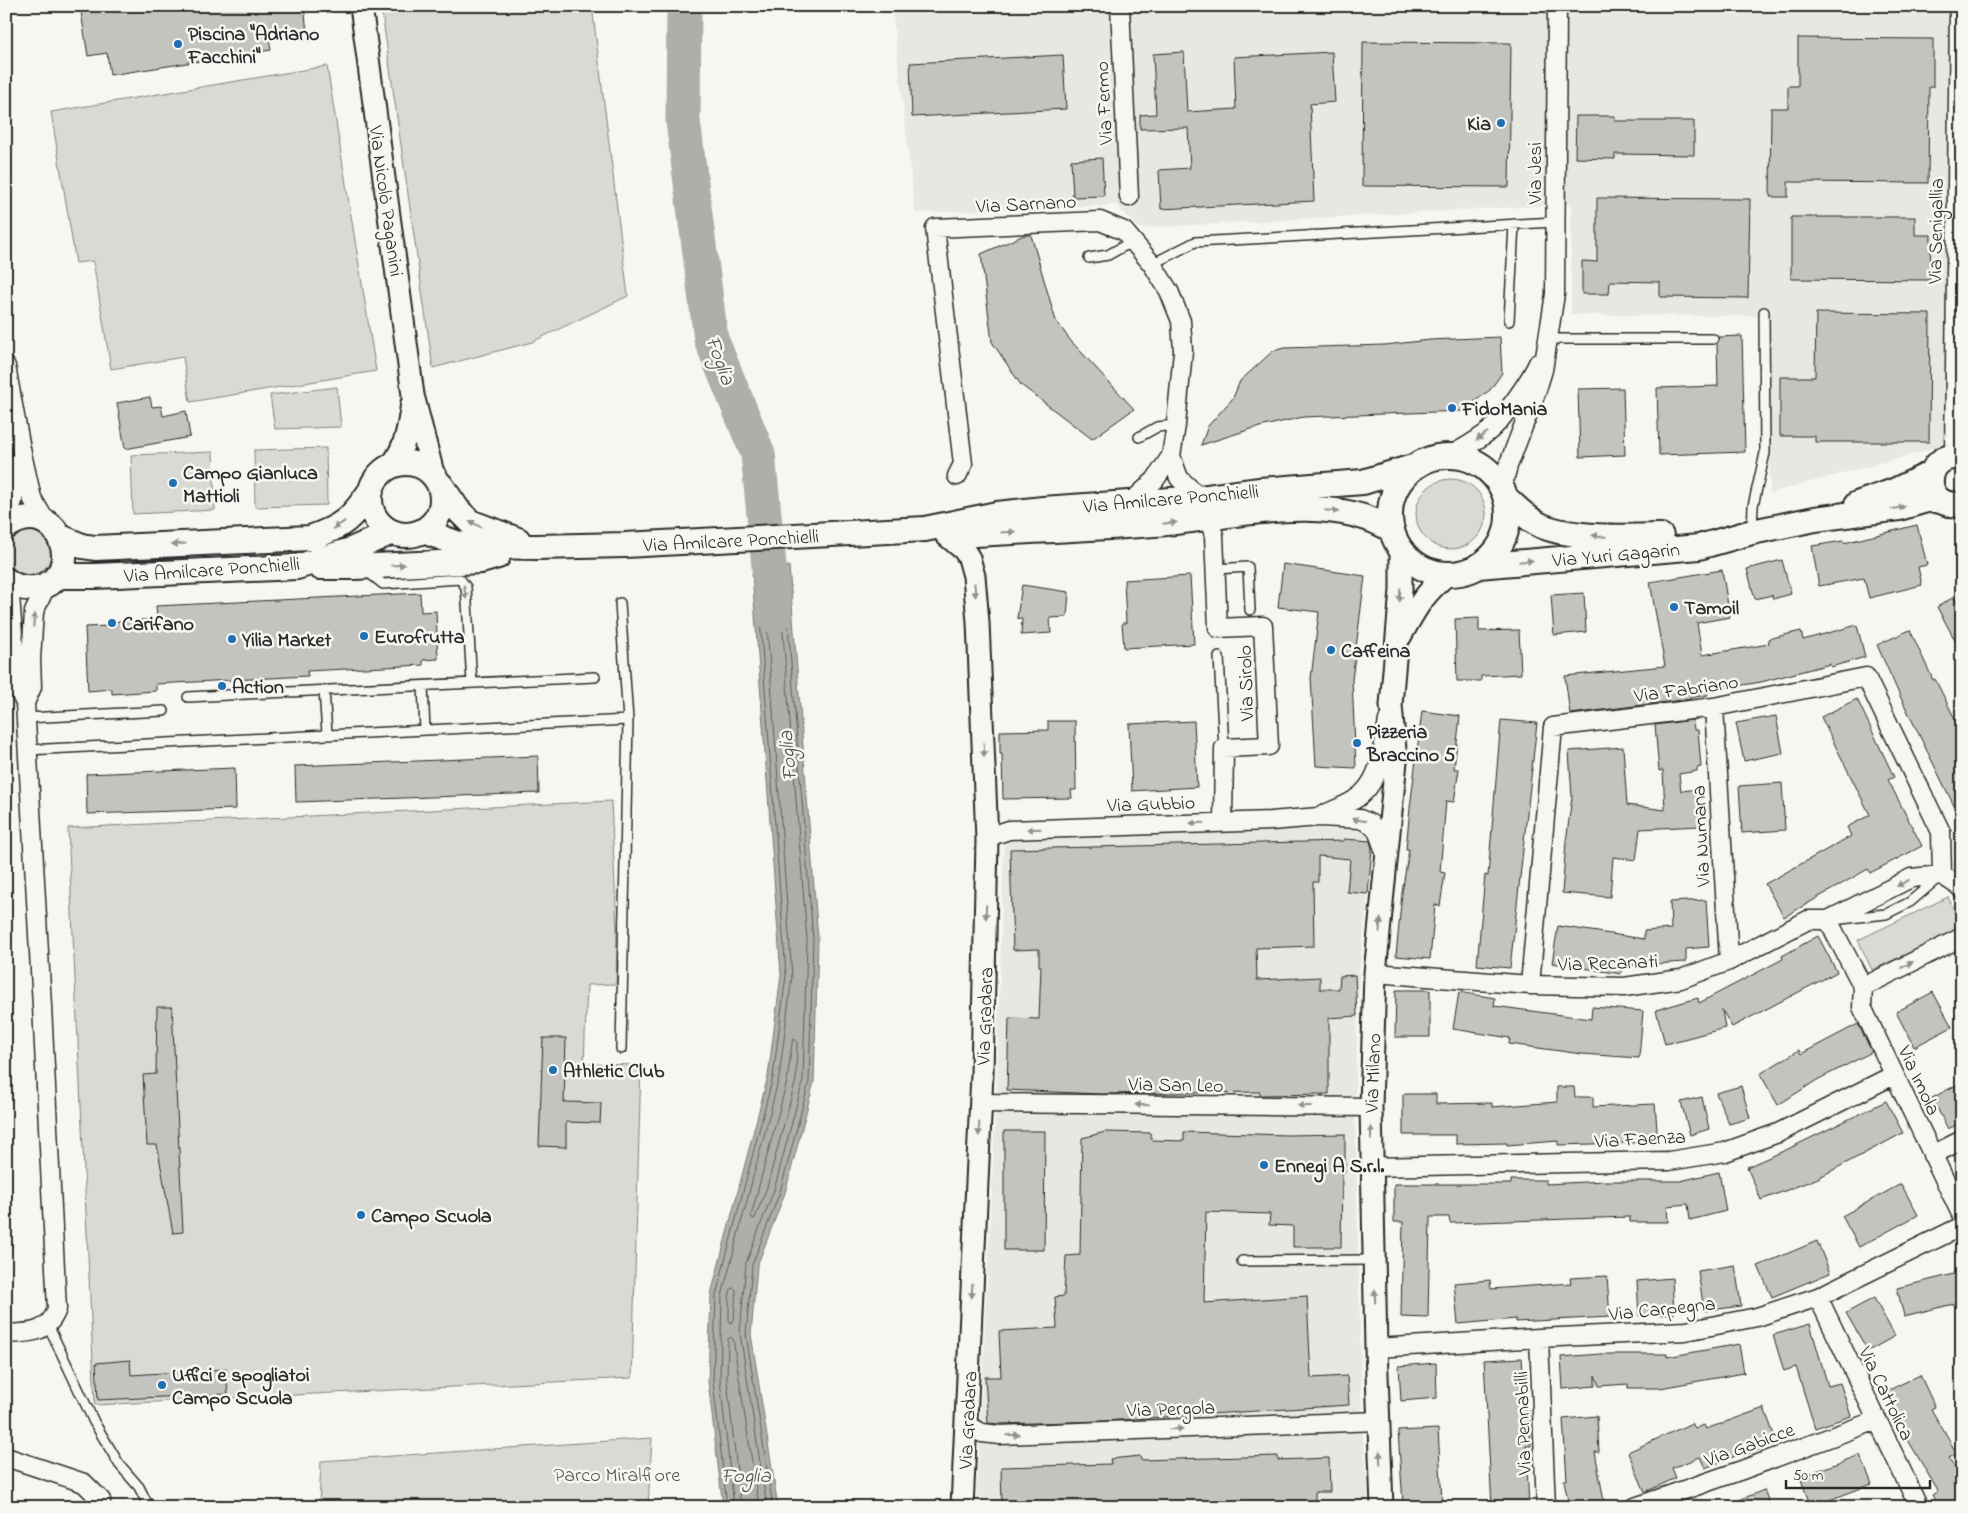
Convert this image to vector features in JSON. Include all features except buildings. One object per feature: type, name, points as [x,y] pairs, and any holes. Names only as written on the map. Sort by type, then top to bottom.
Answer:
[{"type":"main road","points":[[1449,456],[1465,458],[1480,464],[1488,471],[1504,493],[1507,524],[1497,548],[1488,558],[1469,570],[1449,573],[1432,571],[1417,564],[1397,539],[1390,518],[1394,494],[1406,474],[1416,466],[1432,459],[1449,456]]},
{"type":"main road","name":"Via Yuri Gagarin","points":[[1951,502],[1931,488],[1932,473],[1944,459],[1958,457]]},
{"type":"main road","points":[[390,466],[402,462],[424,466],[436,479],[443,495],[440,511],[432,525],[423,531]]},
{"type":"main road","name":"Via Amilcare Ponchielli","points":[[6,525],[24,518],[36,518],[82,546],[94,548],[310,538],[327,533],[355,514],[371,490],[375,480],[390,466]]},
{"type":"main road","name":"Via Amilcare Ponchielli","points":[[8,581],[18,587],[28,589],[38,588],[52,580],[95,576],[297,567],[343,553],[392,532],[402,535],[413,535],[423,531],[459,544],[536,547],[1126,526],[1205,508],[1260,490],[1363,482],[1416,466]]},
{"type":"main road","name":"Via Yuri Gagarin","points":[[1815,520],[1894,491],[1932,473]]},
{"type":"main road","name":"Via Amilcare Ponchielli","points":[[436,479],[458,510],[470,522],[536,547]]},
{"type":"main road","points":[[371,490],[370,503],[374,515],[381,525],[392,532]]},
{"type":"main road","name":"Via Yuri Gagarin","points":[[1504,493],[1522,514],[1542,526],[1569,532],[1612,538],[1752,532]]},
{"type":"main road","name":"Via Yuri Gagarin","points":[[1478,566],[1699,547],[1752,532],[1815,520],[1899,508],[1930,499],[1951,502]]},
{"type":"main road","name":"Via Amilcare Ponchielli","points":[[935,532],[997,514],[1130,503],[1205,508],[1329,510],[1358,514],[1380,522],[1397,539]]},
{"type":"main road","points":[[52,580],[62,567],[64,556],[64,546],[53,529]]},
{"type":"main road","points":[[297,567],[362,567],[481,560],[536,547]]},
{"type":"street","name":"Via Nicolò Paganini","points":[[361,6],[413,395],[436,479]]},
{"type":"street","name":"Via Fermo","points":[[1120,6],[1129,197]]},
{"type":"street","name":"Via Jesi","points":[[1504,493],[1508,466],[1543,370],[1555,294],[1557,6]]},
{"type":"street","name":"Via Senigallia","points":[[1958,457],[1959,6]]},
{"type":"street","name":"Via Sarnano","points":[[957,476],[962,464],[936,228],[1100,220],[1124,231],[1152,264],[1169,291],[1181,321],[1183,351],[1171,456],[1155,480],[1130,503]]},
{"type":"street","name":"Via Jesi","points":[[1449,456],[1470,445],[1490,430],[1524,388],[1549,339]]},
{"type":"street","points":[[6,366],[32,498],[53,529]]},
{"type":"street","name":"Via Nicolò Paganini","points":[[390,466],[400,454],[407,439],[413,395]]},
{"type":"street","points":[[6,525],[17,482],[21,449]]},
{"type":"street","points":[[1171,456],[1179,478],[1205,508]]},
{"type":"street","name":"Via Sirolo","points":[[1205,508],[1214,536],[1218,628],[1264,626],[1268,746],[1224,748],[1223,822]]},
{"type":"street","name":"Via Gradara","points":[[935,532],[964,550],[974,576],[978,622],[987,840],[980,1103],[962,1507]]},
{"type":"street","name":"Via Milano","points":[[1382,1507],[1371,1167],[1371,1107],[1375,973],[1396,761],[1390,705],[1397,641],[1397,539]]},
{"type":"street","name":"Via Milano","points":[[1397,641],[1421,599],[1449,573]]},
{"type":"street","points":[[17,660],[34,612],[52,580]]},
{"type":"street","points":[[6,1334],[32,1333],[48,1325],[54,1318],[56,1309],[42,1006],[27,750],[26,710],[32,687],[17,660],[8,581]]},
{"type":"street","name":"Via Fabriano","points":[[1530,985],[1553,727],[1714,707],[1866,677],[1941,832],[1942,875]]},
{"type":"street","name":"Via Gubbio","points":[[1319,817],[1356,799],[1376,775],[1390,705]]},
{"type":"street","name":"Via Numana","points":[[1714,707],[1729,961]]},
{"type":"street","name":"Via Gubbio","points":[[987,840],[994,834],[1009,830],[1272,821],[1319,817],[1360,818],[1371,824],[1381,837],[1386,855]]},
{"type":"street","points":[[1962,890],[1942,875],[1911,878],[1828,920],[1863,987],[1962,937]]},
{"type":"street","name":"Via Recanati","points":[[1375,973],[1530,985],[1624,987],[1681,979],[1729,961],[1808,920],[1828,920]]},
{"type":"street","name":"Via Imola","points":[[1863,987],[1862,1007],[1962,1216]]},
{"type":"street","name":"Via Faenza","points":[[1371,1167],[1669,1161],[1725,1152],[1778,1133],[1894,1075]]},
{"type":"street","name":"Via San Leo","points":[[980,1103],[1371,1107]]},
{"type":"street","points":[[1932,1155],[1962,1140]]},
{"type":"street","name":"Via Carpegna","points":[[1376,1348],[1686,1331],[1757,1317],[1818,1297],[1962,1226]]},
{"type":"street","name":"Via Cattolica","points":[[1818,1297],[1920,1507]]},
{"type":"street","name":"Via Pennabilli","points":[[1539,1338],[1546,1507]]},
{"type":"street","name":"Via Gabicce","points":[[1635,1507],[1751,1467],[1877,1420]]},
{"type":"street","name":"Via Pergola","points":[[967,1424],[982,1433],[1000,1436],[1378,1421]]},
{"type":"street","points":[[6,1457],[84,1483],[101,1500],[101,1507]]},
{"type":"lane","points":[[1152,264],[1195,242],[1555,222]]},
{"type":"lane","points":[[1509,321],[1514,224]]},
{"type":"lane","points":[[1089,258],[1108,255],[1133,241]]},
{"type":"lane","points":[[1752,532],[1753,506],[1765,452],[1764,312]]},
{"type":"lane","points":[[1549,339],[1712,339]]},
{"type":"lane","points":[[1139,438],[1157,428],[1176,425]]},
{"type":"lane","points":[[362,567],[383,584],[460,579],[466,587],[472,683]]},
{"type":"lane","points":[[1216,569],[1248,567],[1250,610]]},
{"type":"lane","points":[[620,603],[628,720],[622,1049]]},
{"type":"lane","points":[[1219,657],[1224,748]]},
{"type":"lane","points":[[188,697],[594,677]]},
{"type":"lane","points":[[422,686],[426,730]]},
{"type":"lane","points":[[324,690],[327,734]]},
{"type":"lane","points":[[26,710],[164,711]]},
{"type":"lane","points":[[27,750],[628,720]]},
{"type":"lane","points":[[1242,1262],[1374,1260]]},
{"type":"lane","points":[[48,1325],[94,1422],[119,1464],[139,1487],[149,1507]]},
{"type":"shaded area","points":[[892,6],[1962,6],[1962,441],[1770,493],[1769,316],[1571,315],[1571,204],[1140,228],[1116,205],[915,213]]},
{"type":"shaded area","points":[[1351,829],[1365,834],[1374,841],[1359,973],[1355,1107],[1362,1422],[1369,1507],[976,1507],[996,1104],[1004,839]]},
{"type":"green space","points":[[381,6],[592,6],[628,296],[532,342],[433,368]]},
{"type":"green space","points":[[327,66],[376,371],[190,402],[183,357],[111,369],[93,261],[76,263],[51,112]]},
{"type":"green space","points":[[337,387],[341,427],[275,429],[270,395]]},
{"type":"green space","points":[[326,448],[327,505],[255,507],[254,450]]},
{"type":"green space","name":"Campo Gianluca Mattioli","points":[[213,452],[215,510],[133,514],[131,455]]},
{"type":"green space","points":[[1451,479],[1464,482],[1476,489],[1483,501],[1486,514],[1483,527],[1476,539],[1464,546],[1451,549],[1438,546],[1426,539],[1419,527],[1416,514],[1419,501],[1426,489],[1438,482]]},
{"type":"green space","points":[[33,531],[45,537],[50,544],[50,562],[45,569],[38,574],[25,575],[13,569],[8,562],[7,549],[13,537],[20,532]]},
{"type":"green space","name":"Campo Scuola","points":[[611,801],[617,929],[616,984],[587,985],[584,1064],[641,1065],[632,1378],[95,1405],[68,828]]},
{"type":"green space","points":[[1948,897],[1962,928],[1872,970],[1858,940]]},
{"type":"green space","name":"Parco Miralfiore","points":[[652,1438],[648,1507],[319,1507],[321,1461]]},
{"type":"water","name":"Foglia","points":[[789,566],[818,939],[814,1082],[785,1193],[757,1266],[751,1334],[778,1507],[723,1507],[708,1381],[711,1294],[768,1076],[781,975],[752,573]]},
{"type":"waterway","name":"Foglia","points":[[684,6],[683,121],[711,339],[758,454],[774,616]]},
{"type":"place","name":"Piscina \"Adriano Facchini\"","points":[[178,44]]},
{"type":"place","name":"Kia","points":[[1501,123]]},
{"type":"place","name":"FidoMania","points":[[1452,408]]},
{"type":"place","name":"Campo Gianluca Mattioli","points":[[173,483]]},
{"type":"place","name":"Tamoil","points":[[1674,607]]},
{"type":"place","name":"Carifano","points":[[112,623]]},
{"type":"place","name":"Eurofrutta","points":[[364,636]]},
{"type":"place","name":"Yilia Market","points":[[232,639]]},
{"type":"place","name":"Caffeina","points":[[1331,650]]},
{"type":"place","name":"Action","points":[[222,686]]},
{"type":"place","name":"Pizzeria Braccino 5","points":[[1357,743]]},
{"type":"place","name":"Athletic Club","points":[[553,1070]]},
{"type":"place","name":"Ennegi A S.r.l.","points":[[1264,1165]]},
{"type":"place","name":"Campo Scuola","points":[[361,1215]]},
{"type":"place","name":"Uffici e spogliatoi Campo Scuola","points":[[162,1385]]}]
